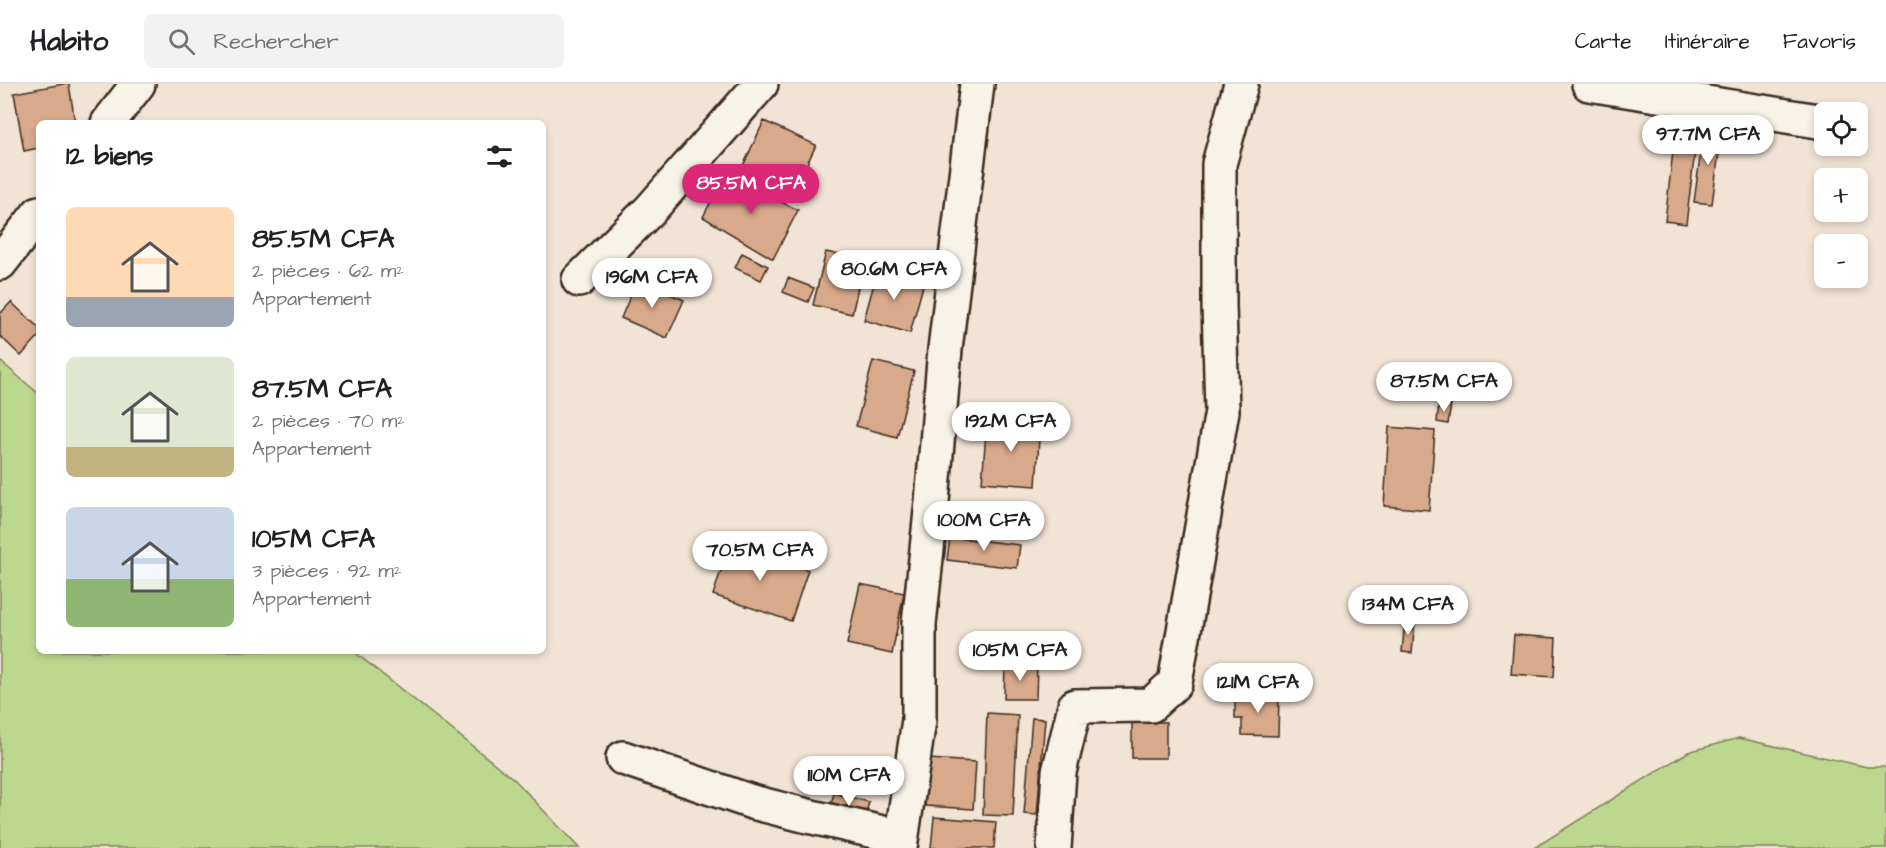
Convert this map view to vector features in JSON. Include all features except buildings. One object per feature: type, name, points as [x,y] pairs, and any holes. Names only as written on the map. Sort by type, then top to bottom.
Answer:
[{"type":"street","points":[[110,120],[138,84]]},
{"type":"street","points":[[579,280],[650,210],[761,84]]},
{"type":"street","points":[[623,758],[752,802],[901,842],[919,720],[920,624],[933,502],[945,349],[978,84]]},
{"type":"street","points":[[1054,848],[1059,772],[1075,706],[1150,705],[1175,683],[1222,411],[1219,164],[1241,84]]},
{"type":"street","points":[[1589,84],[1814,120]]},
{"type":"street","points":[[0,263],[36,217]]},
{"type":"green space","points":[[0,361],[36,391],[36,654],[357,654],[515,780],[579,848],[0,848]]},
{"type":"green space","points":[[1739,738],[1867,767],[1886,767],[1886,848],[1534,848],[1688,752]]}]
